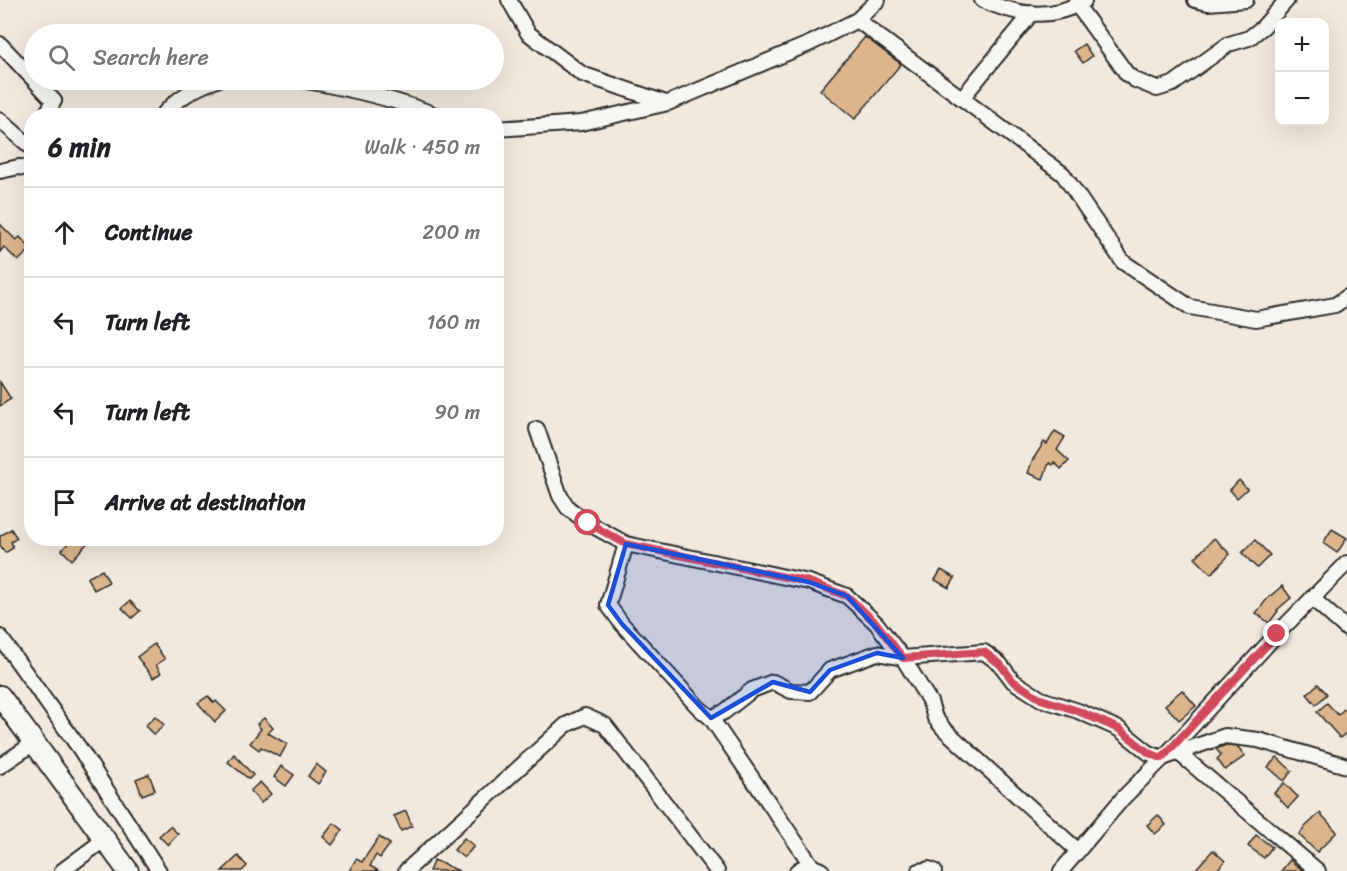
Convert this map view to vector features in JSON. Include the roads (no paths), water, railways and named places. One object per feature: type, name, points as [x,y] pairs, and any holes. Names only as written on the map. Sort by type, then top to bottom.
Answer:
[{"type":"highway","points":[[0,696],[128,871]]},
{"type":"street","points":[[509,0],[528,33],[582,74],[668,104]]},
{"type":"street","points":[[504,128],[581,123],[668,104],[811,43],[857,20],[878,0]]},
{"type":"street","points":[[982,0],[1032,13],[1053,14],[1070,9],[1081,2],[1127,74],[1157,89],[1173,84],[1229,44],[1249,38],[1263,27],[1287,0]]},
{"type":"street","points":[[1195,0],[1208,3],[1246,0]]},
{"type":"street","points":[[963,98],[1032,13]]},
{"type":"street","points":[[857,20],[1063,174],[1123,261],[1190,307],[1256,319],[1335,305],[1347,297]]},
{"type":"street","points":[[0,44],[24,69]]},
{"type":"street","points":[[44,90],[54,101],[50,108]]},
{"type":"street","points":[[168,108],[194,90]]},
{"type":"street","points":[[355,90],[421,108]]},
{"type":"street","points":[[0,120],[24,138]]},
{"type":"street","points":[[0,171],[24,168]]},
{"type":"street","points":[[537,429],[560,496],[568,508],[588,523],[626,544],[809,582],[847,596],[876,623],[903,658],[930,702],[935,718],[944,729],[1078,851]]},
{"type":"street","points":[[626,544],[608,605],[622,624],[699,708],[711,718],[817,869]]},
{"type":"street","points":[[1176,750],[1312,598],[1347,563]]},
{"type":"street","points":[[1312,598],[1347,629]]},
{"type":"street","points":[[0,637],[80,750],[159,871]]},
{"type":"street","points":[[711,718],[724,712],[752,690],[773,682],[791,691],[810,692],[830,670],[877,653],[903,658],[984,652],[1000,664],[1013,681],[1041,699],[1078,711],[1119,729],[1149,753],[1162,758]]},
{"type":"street","points":[[406,871],[566,725],[585,716],[605,725],[717,871]]},
{"type":"street","points":[[1060,871],[1123,798],[1162,758],[1176,750],[1225,736],[1258,740],[1345,763]]},
{"type":"street","points":[[0,766],[34,743]]},
{"type":"street","points":[[1176,750],[1318,871]]},
{"type":"street","points":[[62,871],[105,839]]},
{"type":"street","points":[[797,871],[800,868],[817,869]]},
{"type":"street","points":[[919,871],[928,869],[934,871]]}]
